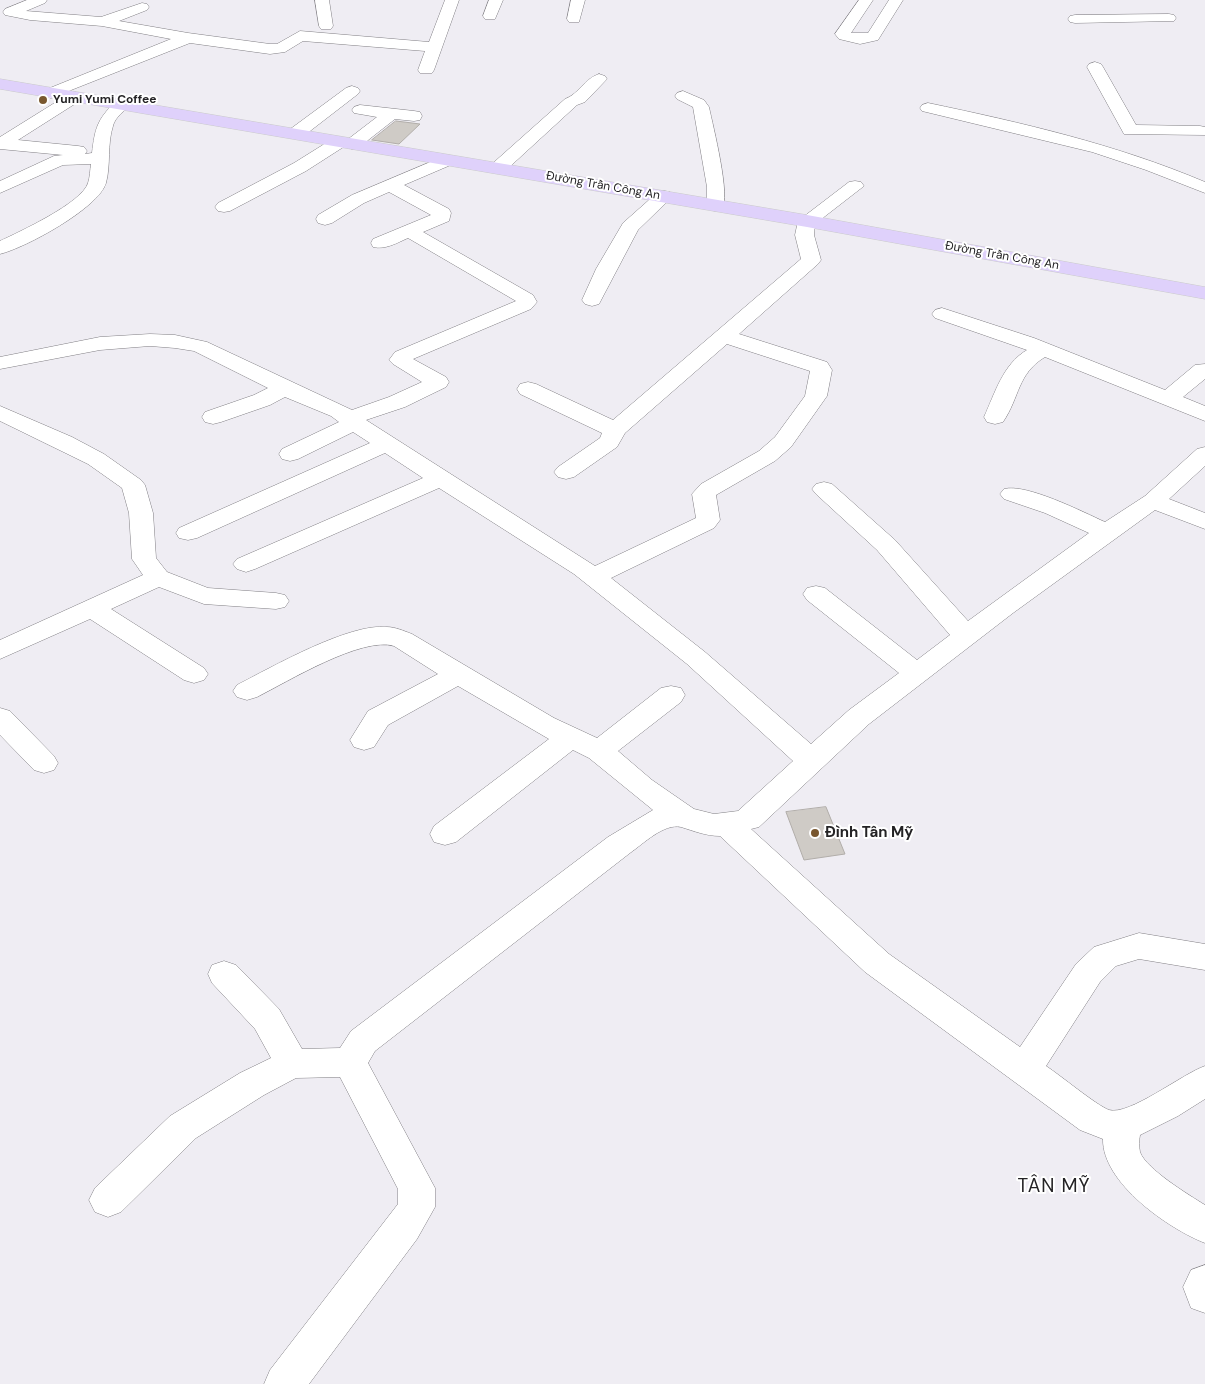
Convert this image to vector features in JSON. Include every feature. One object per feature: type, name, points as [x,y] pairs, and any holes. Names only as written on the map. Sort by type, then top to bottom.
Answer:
[{"type":"main road","name":"Đường Trần Công An","points":[[3,86],[664,196],[1205,293]]},
{"type":"street","points":[[40,0],[10,12],[30,16],[102,22],[188,38],[270,49],[280,48],[300,36],[435,47]]},
{"type":"street","points":[[322,0],[326,26]]},
{"type":"street","points":[[426,70],[452,0]]},
{"type":"street","points":[[490,16],[496,0]]},
{"type":"street","points":[[574,19],[578,0]]},
{"type":"street","points":[[866,0],[843,34],[844,36],[860,39],[873,37],[896,0]]},
{"type":"street","points":[[1075,19],[1173,20],[1155,6]]},
{"type":"street","points":[[102,22],[142,7]]},
{"type":"street","points":[[51,93],[188,38]]},
{"type":"street","points":[[1095,67],[1130,130],[1153,149]]},
{"type":"street","points":[[498,168],[571,102],[579,99],[599,79]]},
{"type":"street","points":[[295,134],[352,91]]},
{"type":"street","points":[[683,96],[698,103],[701,107],[716,187],[716,206]]},
{"type":"street","points":[[0,144],[75,97]]},
{"type":"street","points":[[0,248],[38,230],[68,212],[88,197],[97,184],[104,126],[108,118],[121,105]]},
{"type":"street","points":[[928,108],[1011,127],[1124,157],[1152,166],[1205,188]]},
{"type":"street","points":[[360,110],[414,116]]},
{"type":"street","points":[[224,207],[346,143],[392,113]]},
{"type":"street","points":[[1130,130],[1176,129],[1203,132]]},
{"type":"street","points":[[1124,157],[1203,132]]},
{"type":"street","points":[[0,144],[100,155]]},
{"type":"street","points":[[0,188],[60,160],[100,155]]},
{"type":"street","points":[[325,219],[358,199],[447,160]]},
{"type":"street","points":[[380,244],[444,215],[390,185]]},
{"type":"street","points":[[566,472],[609,442],[615,430],[811,260],[804,236],[804,226],[807,221],[855,186]]},
{"type":"street","points":[[592,300],[606,269],[630,227],[664,196]]},
{"type":"street","points":[[290,454],[352,421],[438,382],[400,360],[402,356],[524,305],[527,302],[526,299],[409,231]]},
{"type":"street","points":[[942,314],[1043,349],[1205,414]]},
{"type":"street","points":[[593,577],[705,523],[708,517],[704,494],[709,489],[768,456],[793,430],[816,396],[819,367],[724,336]]},
{"type":"street","points":[[0,363],[112,342],[185,342],[200,346],[294,393],[327,405],[593,577],[696,658],[812,761]]},
{"type":"street","points":[[995,417],[1016,371],[1025,360],[1043,349]]},
{"type":"street","points":[[1168,399],[1203,370]]},
{"type":"street","points":[[528,389],[615,430]]},
{"type":"street","points":[[213,417],[262,400],[294,393]]},
{"type":"street","points":[[236,428],[294,393]]},
{"type":"street","points":[[0,413],[64,442],[96,459],[134,485],[141,513],[144,558],[158,578],[204,596],[276,601]]},
{"type":"street","points":[[188,533],[386,444]]},
{"type":"street","points":[[247,691],[330,650],[370,636],[387,635],[403,640],[544,725],[599,751],[642,787],[683,816],[704,824],[727,825],[748,819],[859,717],[1107,532],[1153,501],[1205,454]]},
{"type":"street","points":[[246,564],[440,479]]},
{"type":"street","points":[[824,489],[886,545],[966,636]]},
{"type":"street","points":[[1012,494],[1053,508],[1107,532]]},
{"type":"street","points":[[1153,501],[1205,522]]},
{"type":"street","points":[[0,650],[158,578]]},
{"type":"street","points":[[816,594],[916,673]]},
{"type":"street","points":[[91,608],[194,674]]},
{"type":"street","points":[[364,740],[378,718],[460,674]]},
{"type":"street","points":[[599,751],[671,695]]},
{"type":"street","points":[[0,718],[44,763]]},
{"type":"street","points":[[445,834],[571,737]]},
{"type":"street","points":[[350,1062],[363,1041],[619,845],[668,816],[683,816]]},
{"type":"street","points":[[727,825],[878,963],[1093,1119],[1107,1125],[1122,1127],[1166,1105],[1205,1081]]},
{"type":"street","points":[[1025,1069],[1088,973],[1104,956],[1139,946],[1205,957]]},
{"type":"street","points":[[224,974],[267,1019],[292,1064]]},
{"type":"street","points":[[108,1200],[183,1127],[252,1084],[292,1064],[350,1062]]},
{"type":"street","points":[[284,1384],[404,1227],[416,1207],[417,1188],[350,1062]]},
{"type":"street","points":[[1122,1127],[1122,1152],[1128,1168],[1148,1185],[1205,1226]]},
{"type":"street","points":[[1205,1283],[1202,1287],[1205,1295]]},
{"type":"building","points":[[396,121],[420,124],[399,144],[372,140]]},
{"type":"building","name":"Đình Tân Mỹ","points":[[826,807],[845,854],[804,860],[786,812]]},
{"type":"place","name":"Yumi Yumi Coffee","points":[[43,100]]},
{"type":"place","name":"Đình Tân Mỹ","points":[[815,833]]},
{"type":"district","name":"TÂN MỸ","points":[[1054,1187]]}]
